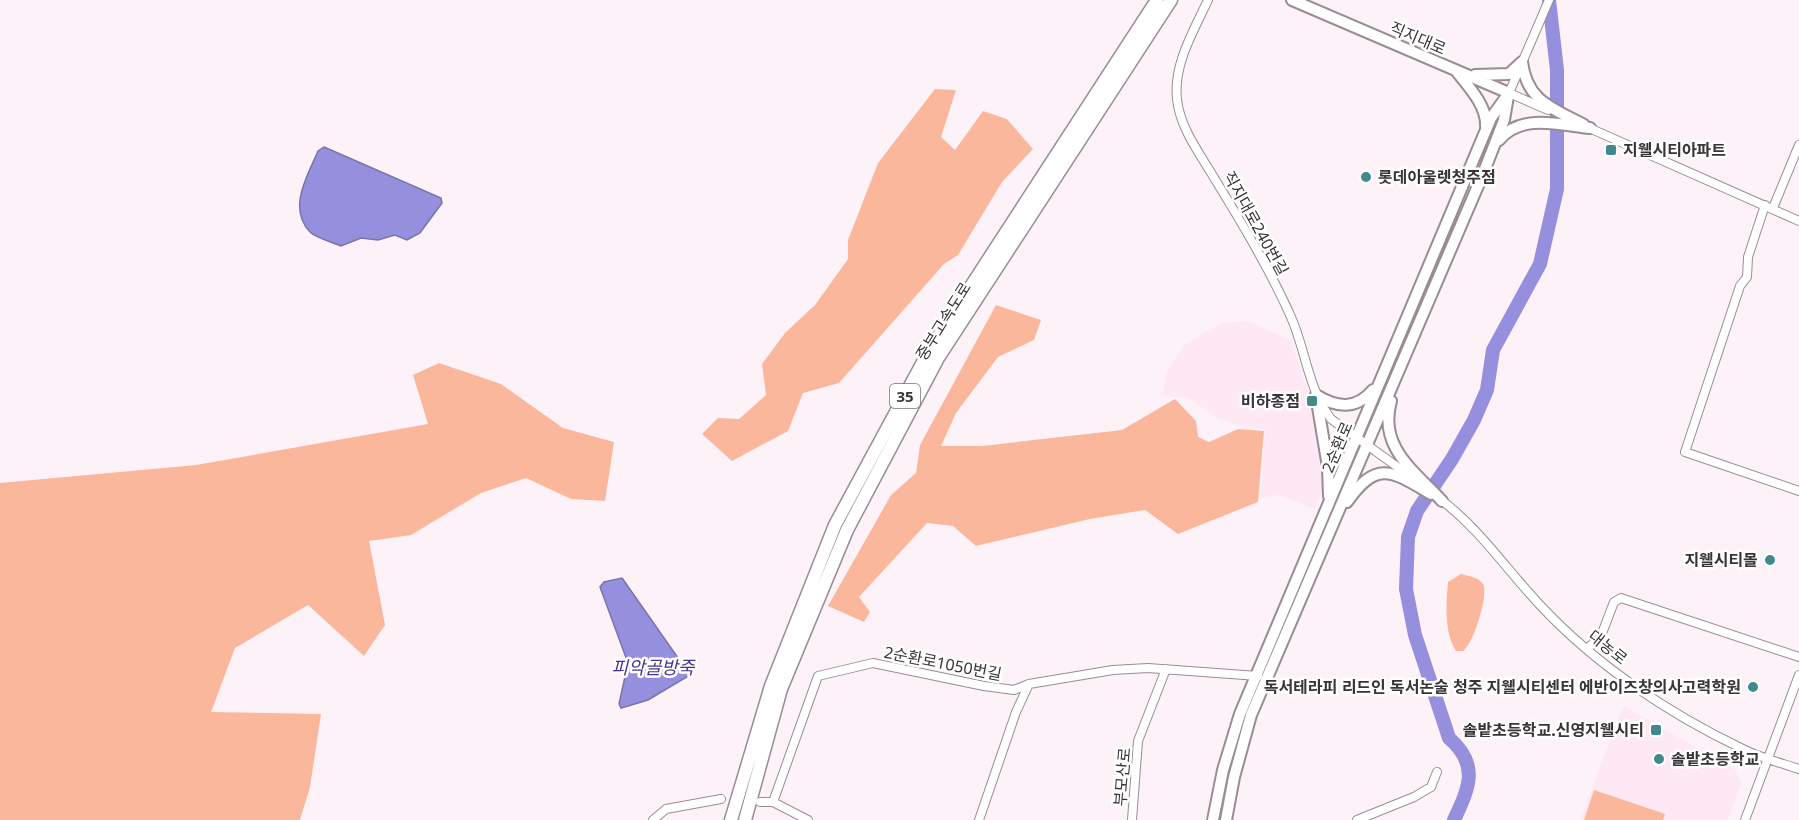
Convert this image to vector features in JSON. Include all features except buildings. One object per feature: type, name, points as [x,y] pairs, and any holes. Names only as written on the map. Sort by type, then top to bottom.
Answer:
[{"type":"highway","name":"중부고속도로","points":[[731,820],[771,686],[835,525],[929,351],[1157,7],[1171,0]]},
{"type":"highway","name":"중부고속도로","points":[[745,820],[782,690],[847,530],[938,358],[1157,7]]},
{"type":"main road","name":"직지대로","points":[[1292,0],[1509,93]]},
{"type":"main road","points":[[1455,70],[1481,76],[1501,76],[1513,73],[1523,62]]},
{"type":"main road","points":[[1523,62],[1528,88],[1536,102],[1585,126]]},
{"type":"main road","points":[[1455,70],[1480,105],[1485,115],[1486,130]]},
{"type":"main road","name":"2순환로","points":[[1226,820],[1242,742],[1262,677],[1329,502],[1491,118],[1509,93]]},
{"type":"main road","name":"2순환로","points":[[1213,820],[1230,743],[1335,519],[1406,356],[1504,120],[1509,93]]},
{"type":"main road","points":[[1493,147],[1515,126],[1528,122],[1585,126]]},
{"type":"main road","points":[[1406,356],[1390,404],[1387,426],[1403,470],[1442,501]]},
{"type":"main road","points":[[1316,396],[1338,405],[1358,404],[1381,381]]},
{"type":"main road","points":[[1316,396],[1328,467],[1329,502]]},
{"type":"main road","points":[[1335,519],[1366,478],[1382,473],[1403,470],[1442,501]]},
{"type":"street","name":"직지대로240번길","points":[[1208,0],[1176,81],[1182,123],[1266,266],[1291,316],[1316,396],[1331,418],[1403,470]]},
{"type":"street","name":"2순환로","points":[[1509,93],[1549,0]]},
{"type":"street","name":"직지대로","points":[[1509,93],[1536,102]]},
{"type":"street","points":[[1585,126],[1799,221]]},
{"type":"street","points":[[1799,145],[1769,206],[1748,257],[1747,277],[1740,286],[1685,452],[1799,492]]},
{"type":"street","points":[[1319,414],[1331,418]]},
{"type":"street","name":"대농로","points":[[1442,501],[1462,516],[1540,605],[1635,686],[1683,718],[1745,750],[1799,770]]},
{"type":"street","points":[[1588,648],[1601,636],[1614,602],[1621,598],[1799,657]]},
{"type":"street","name":"2순환로1050번길","points":[[773,802],[818,676],[873,663],[1014,690],[1029,684],[1113,670],[1166,669],[1262,677]]},
{"type":"street","name":"부모산로","points":[[1132,820],[1138,741],[1166,669]]},
{"type":"street","points":[[1745,820],[1799,675]]},
{"type":"street","points":[[979,820],[1016,712],[1029,684]]},
{"type":"street","points":[[1357,820],[1431,787],[1437,772]]},
{"type":"street","points":[[652,820],[666,808],[721,799]]},
{"type":"street","points":[[760,802],[773,802],[804,819]]},
{"type":"shaded area","points":[[935,89],[956,90],[941,137],[955,150],[983,111],[1007,119],[1033,149],[1002,182],[958,255],[944,264],[839,383],[803,393],[788,431],[732,461],[702,434],[718,418],[739,419],[766,395],[762,364],[785,333],[815,305],[848,259],[848,240],[878,163]]},
{"type":"shaded area","points":[[996,305],[1041,320],[1034,340],[998,357],[956,413],[941,446],[982,446],[1122,430],[1175,399],[1196,421],[1198,437],[1209,442],[1238,429],[1264,431],[1258,502],[1178,534],[1145,510],[1090,519],[976,546],[953,526],[927,523],[859,597],[870,612],[864,622],[828,606],[891,495],[916,473],[920,445]]},
{"type":"shaded area","name":"비하종점","points":[[1248,321],[1291,340],[1314,412],[1322,457],[1325,484],[1315,509],[1278,495],[1261,498],[1265,429],[1239,426],[1215,417],[1189,398],[1163,396],[1165,374],[1184,345],[1221,323]]},
{"type":"shaded area","points":[[439,363],[501,384],[563,428],[614,442],[605,501],[571,499],[526,478],[481,493],[411,535],[369,541],[385,625],[364,656],[308,605],[235,648],[211,712],[321,714],[310,787],[300,820],[0,820],[0,483],[196,465],[428,424],[413,375]]},
{"type":"shaded area","points":[[1461,574],[1473,577],[1483,584],[1484,598],[1471,640],[1463,651],[1456,651],[1449,635],[1447,591],[1448,582]]},
{"type":"shaded area","name":"솔밭초등학교","points":[[1623,706],[1736,770],[1741,783],[1728,820],[1580,820]]},
{"type":"shaded area","points":[[1594,790],[1665,814],[1663,820],[1584,820]]},
{"type":"water","points":[[324,147],[441,198],[442,203],[420,233],[407,240],[395,235],[378,240],[361,238],[341,246],[316,236],[303,223],[300,202],[309,170],[318,151]]},
{"type":"water","name":"피악골방죽","points":[[622,578],[690,675],[648,700],[621,708],[619,704],[628,663],[600,587],[604,582]]},
{"type":"waterway","points":[[1454,820],[1467,787],[1468,767],[1459,748],[1449,738],[1415,635],[1406,589],[1408,537],[1417,511],[1452,459],[1474,420],[1487,390],[1493,350],[1540,264],[1557,189],[1557,70],[1549,0]]},
{"type":"place","name":"지웰시티아파트","points":[[1611,150]]},
{"type":"place","name":"롯데아울렛청주점","points":[[1366,177]]},
{"type":"place","name":"비하종점","points":[[1312,401]]},
{"type":"place","name":"지웰시티몰","points":[[1770,560]]},
{"type":"place","name":"독서테라피 리드인 독서논술 청주 지웰시티센터 에반이즈창의사고력학원","points":[[1753,687]]},
{"type":"place","name":"솔밭초등학교.신영지웰시티","points":[[1656,730]]},
{"type":"place","name":"솔밭초등학교","points":[[1659,759]]}]
